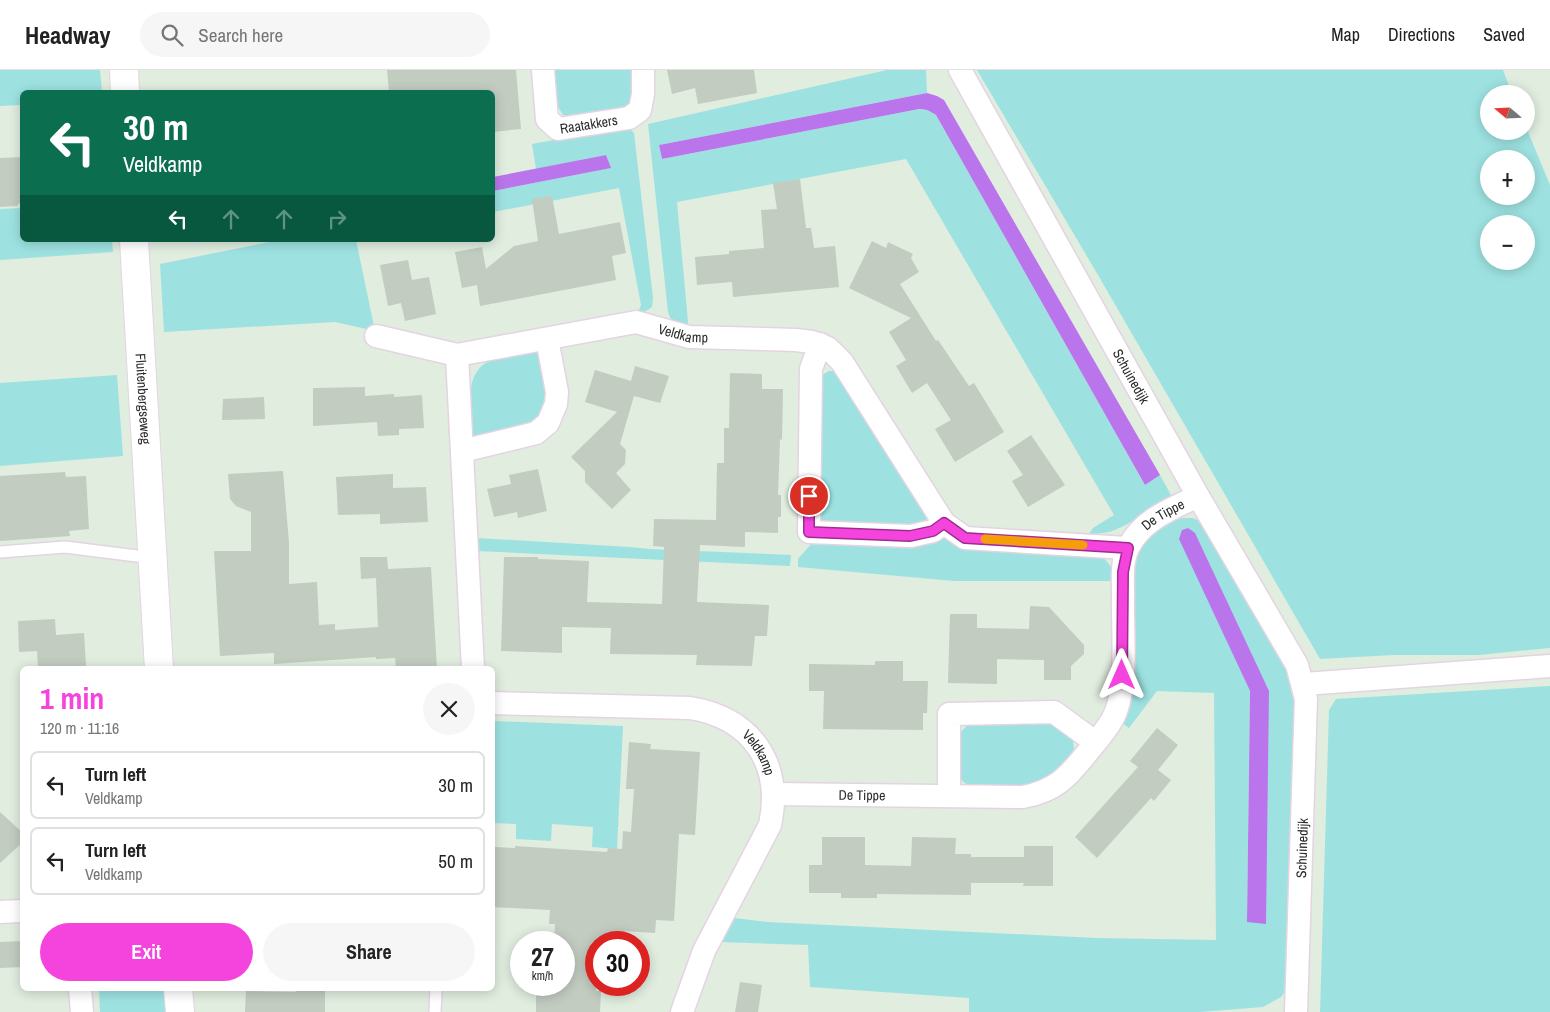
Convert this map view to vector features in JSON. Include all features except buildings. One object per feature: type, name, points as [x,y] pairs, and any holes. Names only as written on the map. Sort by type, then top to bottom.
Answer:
[{"type":"street","points":[[124,70],[125,90]]},
{"type":"street","name":"Raatakkers","points":[[543,70],[547,119],[558,129],[629,118],[640,110],[643,94],[643,70]]},
{"type":"street","name":"Schuinedijk","points":[[960,70],[1198,496],[1298,665],[1306,699],[1296,1012]]},
{"type":"street","name":"Fluitenbergseweg","points":[[134,242],[159,666]]},
{"type":"street","name":"Veldkamp","points":[[376,336],[457,356],[636,322],[689,337],[796,340],[820,344],[842,362],[944,523],[965,538],[1128,548]]},
{"type":"street","points":[[462,451],[536,434],[548,423],[556,404],[557,392],[548,339]]},
{"type":"street","points":[[820,344],[812,369],[809,532],[910,536],[933,531],[944,523]]},
{"type":"street","points":[[457,356],[473,666]]},
{"type":"street","name":"De Tippe","points":[[774,794],[1022,796],[1037,794],[1063,781],[1073,771],[1112,719],[1120,693],[1122,675],[1123,572],[1128,548],[1135,535],[1153,519],[1198,496]]},
{"type":"street","points":[[1304,684],[1550,666]]},
{"type":"street","name":"Veldkamp","points":[[495,703],[707,710],[736,724],[749,735],[759,748],[766,762],[774,794],[770,825],[704,951],[682,1012]]},
{"type":"street","points":[[949,796],[949,714],[1054,712],[1095,742]]},
{"type":"street","points":[[0,912],[20,911]]},
{"type":"street","points":[[80,991],[82,1012]]},
{"type":"street","points":[[178,991],[180,1012]]},
{"type":"lane","points":[[0,552],[65,547],[153,558]]},
{"type":"lane","points":[[434,1012],[436,991]]},
{"type":"shaded area","points":[[0,70],[100,70],[102,90],[20,90],[20,105],[0,106]]},
{"type":"shaded area","points":[[552,70],[634,70],[636,83],[629,106],[620,112],[574,118],[563,115],[555,102]]},
{"type":"shaded area","points":[[887,70],[926,70],[927,93],[659,145],[662,159],[919,109],[928,110],[936,115],[1145,485],[1160,475],[1171,495],[1151,510],[1115,530],[1089,534],[1093,528],[1114,515],[906,159],[677,202],[687,328],[677,325],[671,319],[668,312],[648,124]]},
{"type":"shaded area","points":[[977,70],[1503,70],[1509,85],[1480,85],[1480,140],[1531,140],[1550,185],[1550,648],[1479,655],[1393,655],[1320,659]]},
{"type":"shaded area","points":[[927,93],[944,100],[1160,475],[1145,485],[936,115],[928,110],[919,109],[662,159],[659,145]]},
{"type":"shaded area","points":[[624,127],[629,128],[634,133],[653,298],[652,307],[643,313],[638,312],[641,305],[619,188],[495,212],[495,191],[610,168],[606,155],[536,169],[532,144]]},
{"type":"shaded area","points":[[606,155],[611,168],[495,191],[495,177]]},
{"type":"shaded area","points":[[20,208],[20,242],[112,242],[113,252],[0,260],[0,209]]},
{"type":"shaded area","points":[[269,242],[356,242],[375,331],[335,322],[164,332],[160,264]]},
{"type":"shaded area","points":[[534,351],[538,353],[549,395],[537,423],[474,438],[472,436],[470,402],[473,380],[477,371],[485,363],[496,358]]},
{"type":"shaded area","points":[[829,371],[835,371],[926,514],[927,518],[921,527],[827,524],[820,521],[822,375]]},
{"type":"shaded area","points":[[117,375],[123,456],[0,466],[0,383]]},
{"type":"shaded area","points":[[1193,518],[1208,525],[1294,684],[1294,815],[1290,985],[1281,997],[1263,1007],[1200,1012],[969,1012],[969,998],[810,987],[808,945],[721,942],[734,918],[768,922],[1096,938],[1216,940],[1214,693],[1157,691],[1129,728],[1119,721],[1135,558],[1146,539],[1173,519]],"holes":[[[1188,528],[1269,691],[1247,922],[1250,691],[1180,539],[1183,530]]]},
{"type":"shaded area","points":[[1188,528],[1195,533],[1269,691],[1266,924],[1247,922],[1250,691],[1179,539],[1182,530]]},
{"type":"shaded area","points":[[476,538],[649,549],[791,555],[790,566],[477,551]]},
{"type":"shaded area","points":[[944,538],[1103,557],[1113,569],[1113,581],[954,581],[798,567],[798,559],[812,543]]},
{"type":"shaded area","points":[[1550,686],[1550,1012],[1320,1012],[1329,710],[1336,699]]},
{"type":"shaded area","points":[[495,721],[623,726],[617,849],[592,847],[593,827],[552,824],[551,841],[516,839],[516,824],[495,823]]},
{"type":"shaded area","points":[[1050,723],[1071,736],[1073,741],[1072,755],[1065,768],[1028,787],[969,786],[960,778],[955,754],[956,747],[959,735],[968,725]]},
{"type":"shaded area","points":[[99,991],[167,991],[169,1012],[100,1012]]},
{"type":"slow traffic","points":[[985,539],[1083,545]]},
{"type":"route","points":[[809,496],[809,532],[910,536],[933,531],[944,523],[965,538],[1128,548],[1123,572],[1122,675]]}]
